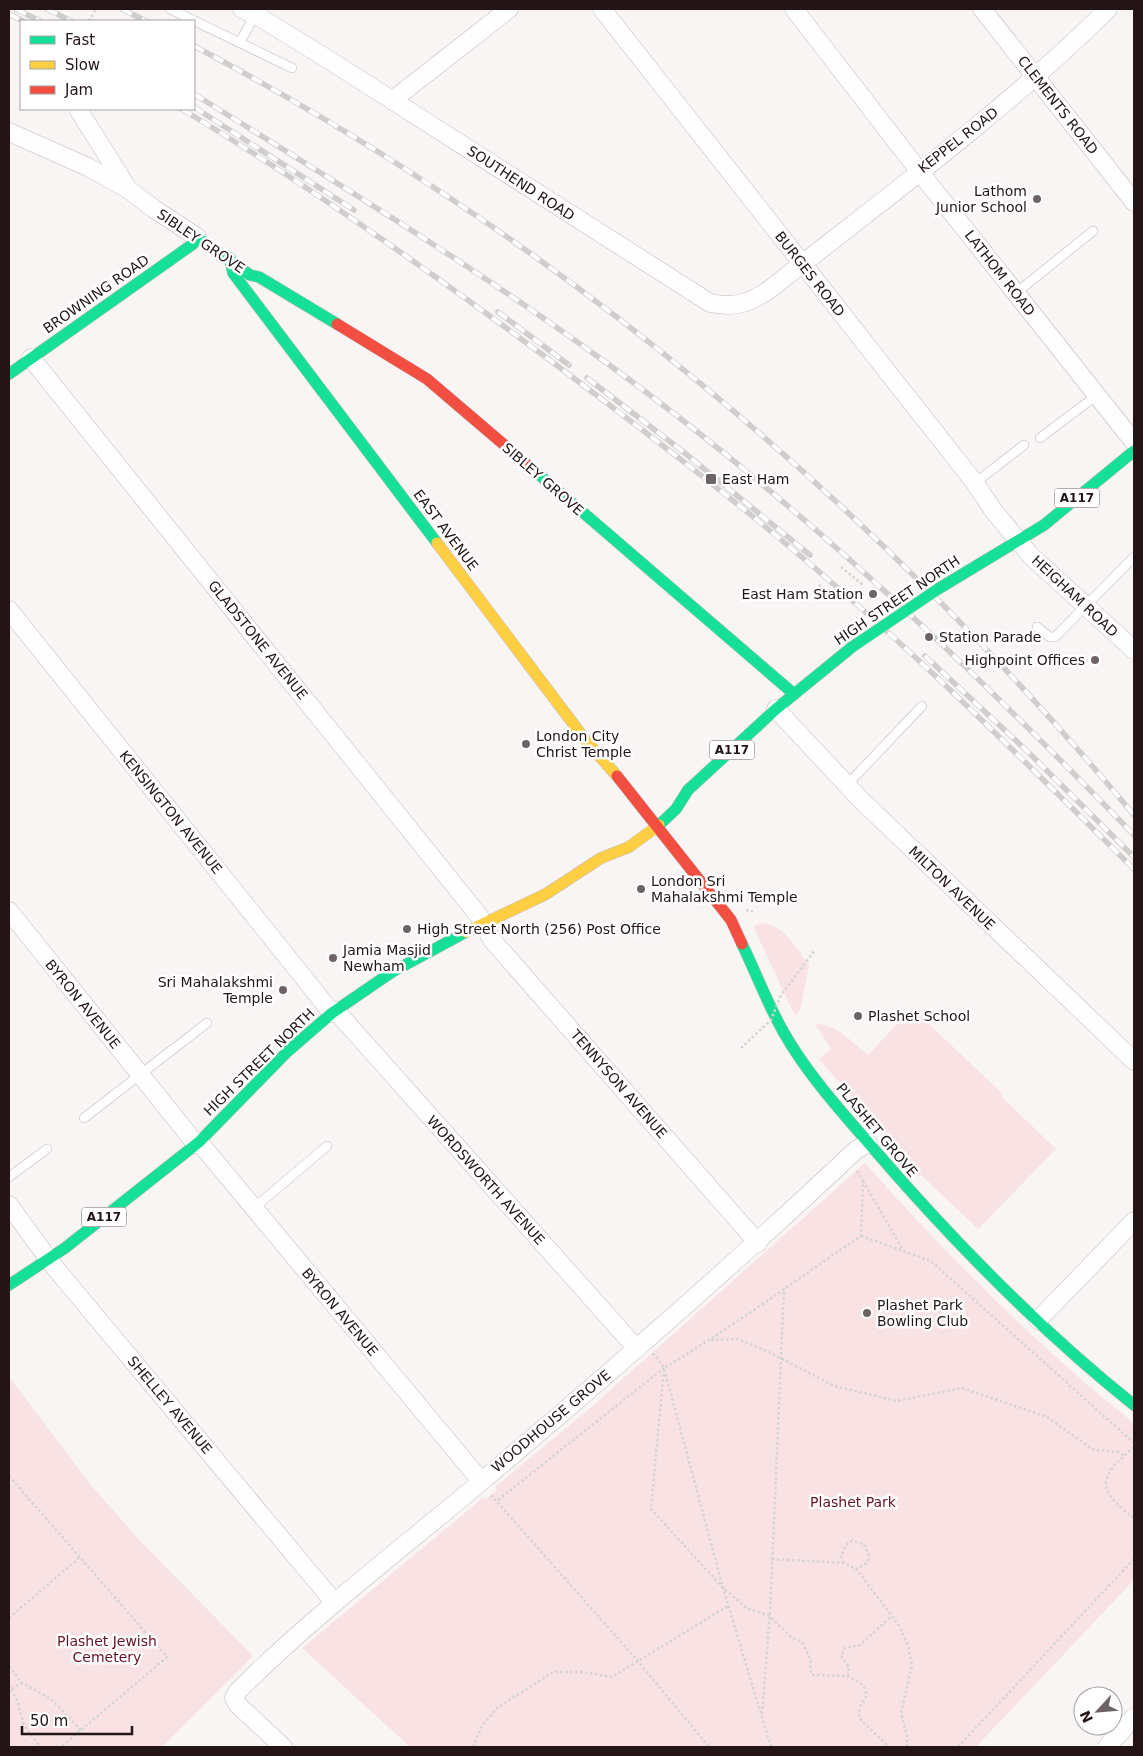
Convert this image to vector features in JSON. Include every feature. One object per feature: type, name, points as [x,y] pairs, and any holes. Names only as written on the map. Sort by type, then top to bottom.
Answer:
[{"type":"main road","name":"SIBLEY GROVE","points":[[197,236],[230,258],[250,275],[259,277],[427,379],[794,694]]},
{"type":"main road","name":"BROWNING ROAD","points":[[9,374],[192,244],[197,236]]},
{"type":"main road","name":"EAST AVENUE","points":[[230,258],[233,273],[257,305],[588,743],[650,810],[658,826]]},
{"type":"main road","points":[[257,305],[276,288]]},
{"type":"main road","name":"HIGH STREET NORTH","points":[[9,1285],[48,1259],[197,1143],[287,1052],[334,1012],[392,972],[439,945],[546,894],[601,858],[629,847],[658,826],[682,803],[688,790],[776,709],[852,647],[938,589],[1044,525],[1134,451]]},
{"type":"main road","points":[[673,793],[688,790]]},
{"type":"main road","points":[[636,822],[650,810]]},
{"type":"main road","name":"PLASHET GROVE","points":[[658,826],[730,920],[798,1058],[928,1212],[1038,1320],[1099,1377],[1134,1405]]},
{"type":"main road","name":"HIGH STREET NORTH","points":[[601,858],[618,839]]},
{"type":"street","points":[[394,102],[399,95],[509,9]]},
{"type":"street","name":"BURGES ROAD","points":[[602,9],[975,483],[1018,541]]},
{"type":"street","name":"LATHOM ROAD","points":[[794,9],[1134,442]]},
{"type":"street","name":"CLEMENTS ROAD","points":[[982,9],[1134,202]]},
{"type":"street","name":"KEPPEL ROAD","points":[[802,264],[1036,77],[1108,9]]},
{"type":"street","name":"SOUTHEND ROAD","points":[[258,12],[394,102],[710,303],[726,306],[749,303],[802,264]]},
{"type":"street","name":"SIBLEY GROVE","points":[[79,110],[128,189]]},
{"type":"street","name":"SIBLEY GROVE","points":[[9,132],[88,167],[128,189],[154,209],[197,236]]},
{"type":"street","name":"GLADSTONE AVENUE","points":[[31,358],[479,916],[483,924]]},
{"type":"street","name":"HEIGHAM ROAD","points":[[1018,541],[1134,650]]},
{"type":"street","name":"KENSINGTON AVENUE","points":[[9,610],[334,1012]]},
{"type":"street","name":"MILTON AVENUE","points":[[776,709],[846,785],[1134,1061]]},
{"type":"street","name":"BYRON AVENUE","points":[[9,911],[197,1143],[254,1208],[481,1481]]},
{"type":"street","name":"TENNYSON AVENUE","points":[[483,924],[492,940],[758,1243]]},
{"type":"street","name":"WORDSWORTH AVENUE","points":[[334,1012],[641,1345]]},
{"type":"street","name":"WOODHOUSE GROVE","points":[[283,1747],[238,1705],[234,1698],[249,1680],[334,1602],[481,1481],[641,1345],[758,1243],[849,1156],[868,1143]]},
{"type":"street","name":"SHELLEY AVENUE","points":[[9,1205],[48,1259],[334,1602]]},
{"type":"street","points":[[1038,1320],[1134,1221]]},
{"type":"street","points":[[1106,1747],[1134,1717]]},
{"type":"lane","points":[[170,9],[193,20]]},
{"type":"lane","points":[[240,42],[258,12]]},
{"type":"lane","points":[[195,21],[292,68]]},
{"type":"lane","points":[[1016,293],[1093,231]]},
{"type":"lane","points":[[1040,438],[1097,395]]},
{"type":"lane","points":[[975,483],[1024,446]]},
{"type":"lane","points":[[1037,627],[1050,637],[1054,637],[1134,557]]},
{"type":"lane","points":[[846,785],[922,706]]},
{"type":"lane","points":[[84,1118],[207,1023]]},
{"type":"lane","points":[[254,1208],[328,1146]]},
{"type":"lane","points":[[9,1177],[47,1149]]},
{"type":"path","points":[[90,20],[96,9]]},
{"type":"path","points":[[841,567],[863,585]]},
{"type":"path","points":[[819,585],[836,602]]},
{"type":"path","points":[[745,909],[755,912]]},
{"type":"path","points":[[741,1048],[772,1020],[781,995],[815,950]]},
{"type":"path","points":[[849,1156],[904,1252]]},
{"type":"path","points":[[861,1236],[863,1181]]},
{"type":"path","points":[[861,1236],[931,1261],[1134,1443]]},
{"type":"path","points":[[498,1500],[664,1368],[712,1340],[861,1236]]},
{"type":"path","points":[[762,1718],[772,1559],[784,1288]]},
{"type":"path","points":[[712,1340],[738,1339],[780,1357],[834,1386],[897,1401],[962,1388],[1047,1417],[1094,1450],[1119,1452],[1124,1456]]},
{"type":"path","points":[[641,1345],[664,1368],[728,1606],[770,1747]]},
{"type":"path","points":[[664,1368],[651,1509],[723,1588],[747,1608],[769,1616],[791,1637],[802,1642],[811,1660],[810,1669],[812,1675],[848,1676],[866,1690],[866,1697],[860,1707],[858,1718],[889,1747]]},
{"type":"path","points":[[1134,1447],[1109,1471],[1105,1484],[1108,1495],[1134,1518]]},
{"type":"path","points":[[9,1476],[167,1657],[61,1747]]},
{"type":"path","points":[[481,1481],[637,1660],[709,1747]]},
{"type":"path","points":[[844,1563],[841,1557],[846,1545],[852,1541],[864,1544],[869,1556],[867,1563],[856,1569]]},
{"type":"path","points":[[9,1618],[80,1557]]},
{"type":"path","points":[[772,1559],[844,1563],[856,1569],[898,1624],[908,1645],[912,1666],[901,1713],[907,1736],[907,1747]]},
{"type":"path","points":[[958,1747],[1134,1559]]},
{"type":"path","points":[[473,1747],[482,1726],[497,1708],[553,1672],[583,1672],[612,1677],[728,1606]]},
{"type":"path","points":[[848,1676],[848,1667],[841,1656],[845,1648],[860,1645],[892,1616]]},
{"type":"path","points":[[9,1666],[22,1683],[51,1699],[81,1730]]},
{"type":"path","points":[[12,1689],[22,1683]]},
{"type":"path","points":[[9,1685],[24,1725],[40,1747]]},
{"type":"green space","points":[[761,923],[777,928],[783,933],[795,945],[809,966],[800,1010],[795,1016],[753,926]]},
{"type":"green space","points":[[912,1008],[1003,1094],[1001,1096],[1056,1149],[978,1229],[921,1175],[919,1177],[819,1059],[831,1049],[815,1024],[837,1030],[868,1055]]},
{"type":"green space","name":"Plashet Park","points":[[865,1163],[928,1232],[994,1299],[1098,1394],[1134,1423],[1134,1580],[976,1747],[410,1747],[302,1648],[483,1498],[486,1499],[496,1491],[496,1486],[588,1410]]},
{"type":"green space","name":"Plashet Jewish Cemetery","points":[[10,1378],[91,1485],[141,1542],[253,1656],[162,1747],[9,1747]]},
{"type":"railway","points":[[16,9],[38,20]]},
{"type":"railway","points":[[47,9],[69,20]]},
{"type":"railway","points":[[122,9],[144,20]]},
{"type":"railway","points":[[9,14],[21,20]]},
{"type":"railway","points":[[195,47],[328,121],[457,203],[581,290],[702,384],[817,484],[928,589],[1033,700],[1134,815]]},
{"type":"railway","points":[[195,95],[386,214],[512,297],[635,384],[695,430],[866,574],[975,676],[1134,835]]},
{"type":"railway","points":[[195,108],[354,210]]},
{"type":"railway","points":[[184,110],[321,198],[412,261],[547,358],[726,495],[870,616],[985,723],[1134,869]]},
{"type":"railway","points":[[498,312],[569,365]]},
{"type":"railway","points":[[587,378],[681,450],[810,555]]},
{"type":"railway","points":[[925,656],[1025,749],[1134,857]]},
{"type":"traffic: fast","points":[[9,374],[193,244],[197,237],[250,275],[259,277],[337,324]]},
{"type":"traffic: fast","points":[[230,258],[233,273],[437,543]]},
{"type":"traffic: fast","points":[[938,589],[1044,525],[1134,451]]},
{"type":"traffic: fast","points":[[536,472],[794,694]]},
{"type":"traffic: fast","points":[[852,647],[938,589]]},
{"type":"traffic: fast","points":[[659,825],[676,809],[688,790],[776,709],[852,647]]},
{"type":"traffic: fast","points":[[9,1285],[65,1248],[199,1142],[287,1052],[332,1013],[392,972],[466,932]]},
{"type":"traffic: fast","points":[[742,944],[784,1033],[814,1078],[837,1106],[902,1182],[997,1282],[1064,1346],[1134,1405]]},
{"type":"traffic: slow","points":[[437,543],[587,742],[617,776]]},
{"type":"traffic: slow","points":[[466,932],[546,894],[601,858],[629,847],[659,825]]},
{"type":"traffic: jam","points":[[337,324],[427,379],[536,472]]},
{"type":"traffic: jam","points":[[617,776],[731,920],[742,944]]},
{"type":"place","name":"Lathom Junior School","points":[[1037,199]]},
{"type":"place","name":"East Ham","points":[[711,479]]},
{"type":"place","name":"East Ham Station","points":[[873,594]]},
{"type":"place","name":"Station Parade","points":[[929,637]]},
{"type":"place","name":"Highpoint Offices","points":[[1095,660]]},
{"type":"place","name":"London City Christ Temple","points":[[526,744]]},
{"type":"place","name":"London Sri Mahalakshmi Temple","points":[[641,889]]},
{"type":"place","name":"High Street North (256) Post Office","points":[[407,929]]},
{"type":"place","name":"Jamia Masjid Newham","points":[[333,958]]},
{"type":"place","name":"Sri Mahalakshmi Temple","points":[[283,990]]},
{"type":"place","name":"Plashet School","points":[[858,1016]]},
{"type":"place","name":"Plashet Park Bowling Club","points":[[867,1313]]}]
